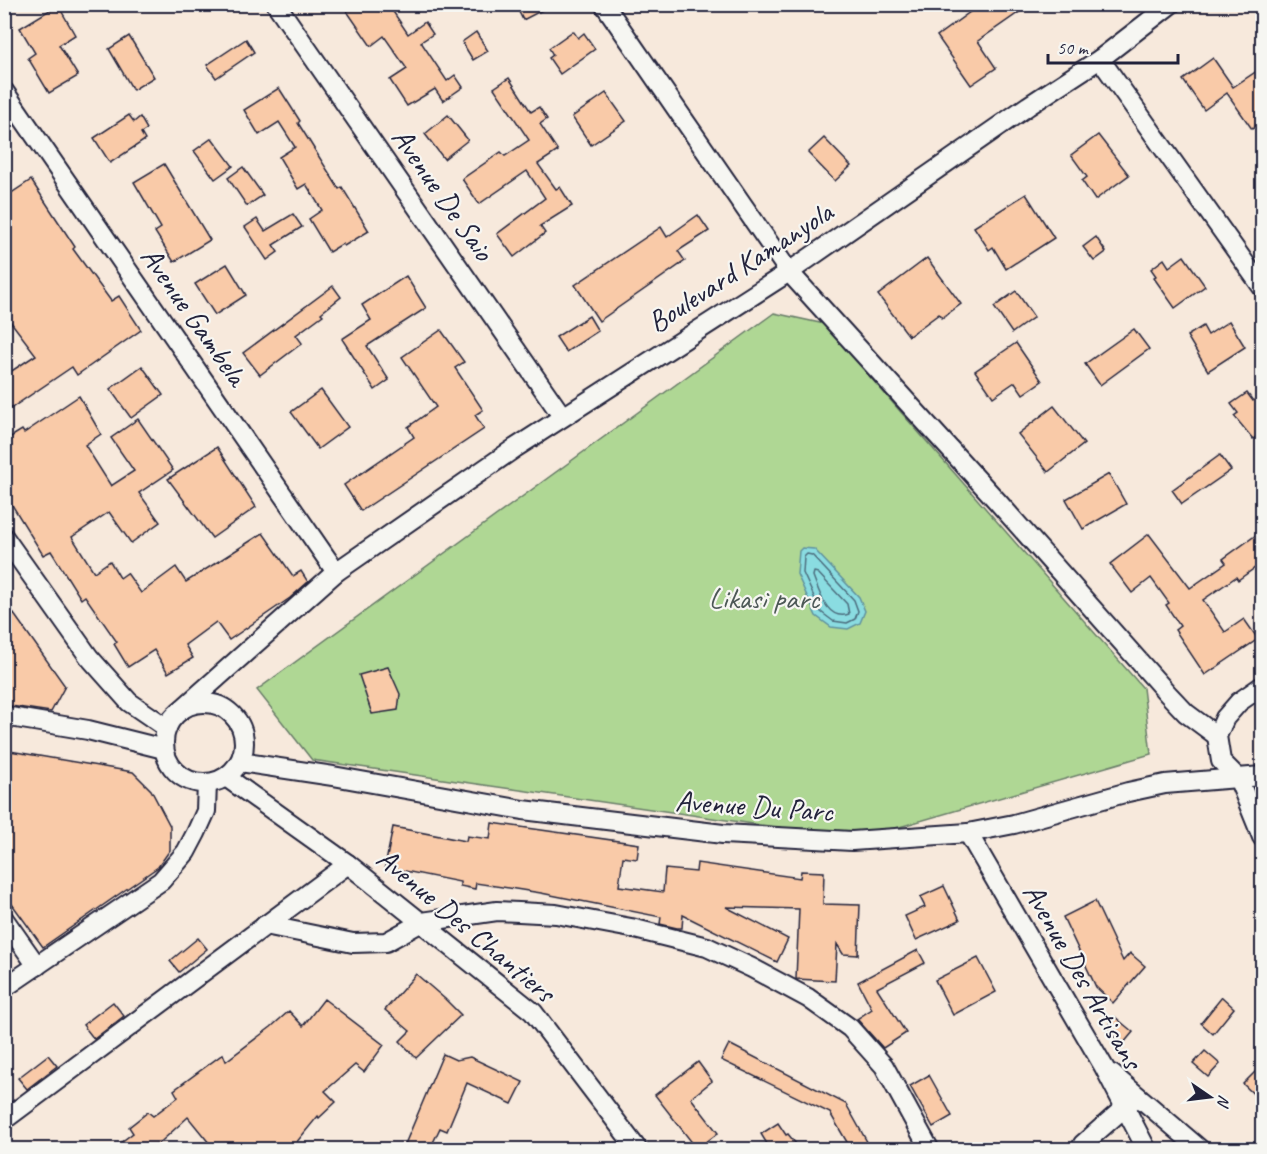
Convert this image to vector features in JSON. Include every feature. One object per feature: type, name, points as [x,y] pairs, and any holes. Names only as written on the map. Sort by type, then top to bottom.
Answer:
[{"type":"street","name":"Avenue De Saio","points":[[276,4],[562,416]]},
{"type":"street","points":[[604,4],[789,272],[1168,694],[1186,713],[1217,736]]},
{"type":"street","name":"Boulevard Kamanyola","points":[[180,711],[336,573],[562,416],[789,272],[1010,118],[1100,59],[1171,4]]},
{"type":"street","points":[[1100,59],[1263,287]]},
{"type":"street","name":"Avenue Gambela","points":[[4,91],[336,573]]},
{"type":"street","points":[[4,537],[89,657],[129,702],[167,728]]},
{"type":"street","points":[[1263,686],[1239,702],[1225,718],[1217,736],[1221,761],[1238,777],[1263,837]]},
{"type":"street","points":[[214,704],[234,716],[241,726],[244,750],[240,762],[226,777],[207,783],[188,780],[172,768],[164,749],[167,728],[180,711],[190,705],[214,704]]},
{"type":"street","points":[[4,716],[88,730],[164,749]]},
{"type":"street","name":"Avenue Du Parc","points":[[240,762],[523,810],[723,834],[852,841],[968,833],[1014,824],[1165,784],[1263,776]]},
{"type":"street","name":"Avenue Des Chantiers","points":[[226,777],[348,864],[533,1012],[638,1149]]},
{"type":"street","points":[[4,988],[161,881],[186,852],[196,834],[206,811],[207,783]]},
{"type":"street","name":"Avenue Des Artisans","points":[[968,833],[1104,1067],[1131,1101],[1147,1149]]},
{"type":"street","points":[[4,1120],[348,864]]},
{"type":"street","points":[[265,925],[353,943],[386,942],[422,922],[497,911],[556,914],[631,928],[707,947],[808,998],[850,1028],[884,1066],[930,1149]]},
{"type":"street","points":[[4,919],[37,966]]},
{"type":"street","points":[[1080,1149],[1131,1101],[1201,1149]]},
{"type":"green space","name":"Likasi parc","points":[[774,313],[829,325],[871,378],[1143,688],[1151,754],[858,839],[312,760],[257,690]]},
{"type":"water","points":[[802,548],[814,549],[859,597],[865,611],[860,623],[848,629],[831,627],[816,616],[797,574],[799,551]]},
{"type":"building","points":[[342,4],[388,4],[408,34],[425,22],[433,34],[421,42],[447,81],[455,75],[463,87],[443,101],[435,89],[407,106],[390,80],[407,69],[384,36],[371,46]]},
{"type":"building","points":[[515,4],[554,4],[523,20]]},
{"type":"building","points":[[981,4],[1031,4],[978,41],[996,68],[971,85],[937,36]]},
{"type":"building","points":[[58,5],[75,35],[59,45],[78,76],[49,93],[28,58],[35,53],[20,28]]},
{"type":"building","points":[[573,31],[578,38],[584,33],[595,49],[560,74],[549,58],[553,55],[549,48]]},
{"type":"building","points":[[476,32],[488,51],[473,60],[462,42]]},
{"type":"building","points":[[129,36],[154,77],[133,90],[109,49]]},
{"type":"building","points":[[246,39],[254,52],[216,78],[207,65]]},
{"type":"building","points":[[1213,58],[1233,87],[1263,67],[1263,122],[1252,129],[1227,93],[1204,110],[1183,80]]},
{"type":"building","points":[[509,78],[531,112],[539,107],[547,119],[540,124],[558,151],[538,164],[556,189],[560,187],[572,206],[540,226],[545,233],[514,257],[497,234],[545,198],[527,171],[479,204],[462,179],[501,152],[505,156],[529,140],[494,88]]},
{"type":"building","points":[[279,88],[339,189],[342,187],[369,231],[329,252],[309,219],[322,210],[306,184],[298,189],[279,157],[295,147],[279,122],[259,135],[244,110]]},
{"type":"building","points":[[606,93],[626,121],[591,145],[572,117]]},
{"type":"building","points":[[129,115],[134,122],[140,117],[147,129],[141,133],[145,140],[110,163],[94,138]]},
{"type":"building","points":[[448,115],[468,140],[444,159],[425,134]]},
{"type":"building","points":[[1098,135],[1129,175],[1095,200],[1082,181],[1087,177],[1071,155]]},
{"type":"building","points":[[212,138],[233,166],[215,179],[194,151]]},
{"type":"building","points":[[824,138],[851,166],[835,181],[808,153]]},
{"type":"building","points":[[164,164],[210,240],[174,262],[155,232],[161,228],[134,182]]},
{"type":"building","points":[[243,167],[263,195],[247,206],[228,178]]},
{"type":"building","points":[[31,180],[75,247],[73,249],[111,301],[119,296],[141,330],[77,375],[72,367],[4,413],[4,376],[36,355],[4,313],[4,198]]},
{"type":"building","points":[[1026,194],[1054,238],[1006,269],[993,247],[989,250],[974,227]]},
{"type":"building","points":[[293,214],[302,227],[273,245],[278,252],[267,260],[245,227],[257,219],[265,231]]},
{"type":"building","points":[[698,215],[709,231],[678,251],[685,261],[599,321],[575,285],[661,227],[667,237]]},
{"type":"building","points":[[1096,237],[1106,252],[1094,261],[1083,247]]},
{"type":"building","points":[[1184,256],[1205,286],[1175,308],[1154,278],[1156,276],[1151,269],[1164,259],[1169,267]]},
{"type":"building","points":[[927,258],[961,304],[942,318],[939,314],[909,336],[878,295]]},
{"type":"building","points":[[227,264],[246,295],[215,315],[195,284]]},
{"type":"building","points":[[406,276],[426,308],[367,346],[389,380],[375,390],[342,339],[371,320],[362,305]]},
{"type":"building","points":[[333,286],[341,297],[321,313],[323,315],[296,335],[302,343],[260,375],[243,353]]},
{"type":"building","points":[[1016,291],[1034,317],[1012,333],[994,307]]},
{"type":"building","points":[[589,316],[598,331],[566,352],[556,337]]},
{"type":"building","points":[[1229,321],[1245,347],[1208,371],[1187,336],[1203,326],[1208,335]]},
{"type":"building","points":[[1134,329],[1149,349],[1100,385],[1085,364]]},
{"type":"building","points":[[441,330],[464,362],[455,368],[483,410],[475,415],[484,429],[361,511],[344,485],[414,437],[408,427],[436,407],[402,357]]},
{"type":"building","points":[[1016,343],[1042,381],[1023,394],[1015,382],[993,397],[975,371]]},
{"type":"building","points":[[142,366],[163,395],[131,418],[110,389]]},
{"type":"building","points":[[321,390],[348,427],[318,449],[291,412]]},
{"type":"building","points":[[1247,393],[1253,401],[1263,393],[1263,432],[1253,439],[1234,416],[1238,413],[1231,404]]},
{"type":"building","points":[[79,396],[101,434],[85,445],[111,486],[134,471],[111,438],[138,419],[173,470],[139,493],[160,522],[131,543],[109,512],[72,537],[94,572],[110,561],[120,578],[127,573],[141,593],[176,567],[186,582],[263,533],[293,576],[301,571],[308,582],[290,598],[229,640],[216,622],[185,645],[193,658],[168,673],[154,650],[128,667],[114,644],[117,642],[85,596],[81,599],[51,551],[43,555],[4,492],[4,441],[22,430],[24,433]]},
{"type":"building","points":[[1054,406],[1084,444],[1048,472],[1018,434]]},
{"type":"building","points":[[217,447],[256,507],[212,538],[168,479]]},
{"type":"building","points":[[1220,455],[1231,470],[1182,504],[1172,490]]},
{"type":"building","points":[[1109,474],[1126,504],[1083,529],[1066,499]]},
{"type":"building","points":[[1263,530],[1263,562],[1238,580],[1236,577],[1203,600],[1225,632],[1244,619],[1258,639],[1205,675],[1175,630],[1180,626],[1166,605],[1169,603],[1151,578],[1132,593],[1110,564],[1149,534],[1190,588],[1226,563],[1223,559]]},
{"type":"building","points":[[4,600],[65,686],[51,712],[4,705]]},
{"type":"building","points":[[388,667],[400,694],[398,710],[372,714],[359,675]]},
{"type":"building","points":[[4,750],[133,772],[151,790],[170,826],[170,850],[158,867],[43,947],[4,893]]},
{"type":"building","points":[[492,823],[639,844],[637,859],[623,857],[619,886],[663,892],[665,869],[696,872],[697,863],[800,878],[801,871],[824,872],[823,904],[860,905],[858,955],[843,954],[837,944],[835,981],[796,979],[799,909],[726,907],[788,939],[777,962],[683,915],[682,928],[677,928],[660,924],[661,917],[541,893],[476,883],[475,889],[460,886],[460,882],[385,867],[393,827],[466,841],[467,836],[490,839]]},
{"type":"building","points":[[944,886],[960,920],[916,940],[905,916],[925,907],[920,897]]},
{"type":"building","points":[[1095,901],[1123,961],[1130,953],[1145,966],[1113,1003],[1096,987],[1063,917]]},
{"type":"building","points":[[198,938],[207,949],[179,972],[170,961]]},
{"type":"building","points":[[918,950],[925,963],[877,988],[906,1033],[883,1048],[857,1019],[872,1009],[858,982]]},
{"type":"building","points":[[978,958],[996,992],[953,1015],[935,980]]},
{"type":"building","points":[[416,974],[461,1015],[416,1058],[400,1041],[410,1031],[385,1010]]},
{"type":"building","points":[[1222,997],[1234,1008],[1213,1034],[1201,1023]]},
{"type":"building","points":[[324,999],[384,1045],[364,1072],[355,1065],[325,1091],[336,1102],[319,1118],[318,1116],[291,1149],[214,1149],[188,1117],[153,1149],[112,1149],[133,1133],[129,1127],[148,1112],[153,1116],[178,1097],[174,1090],[223,1054],[226,1061],[289,1011],[303,1026]]},
{"type":"building","points":[[113,1002],[124,1016],[94,1039],[83,1025]]},
{"type":"building","points":[[1115,1017],[1133,1032],[1123,1044],[1105,1029]]},
{"type":"building","points":[[729,1044],[846,1104],[871,1149],[851,1149],[830,1113],[721,1060]]},
{"type":"building","points":[[1205,1051],[1220,1064],[1208,1077],[1193,1064]]},
{"type":"building","points":[[443,1054],[456,1060],[470,1057],[523,1082],[512,1104],[467,1083],[447,1131],[440,1128],[430,1149],[403,1149]]},
{"type":"building","points":[[48,1055],[57,1066],[27,1089],[18,1078]]},
{"type":"building","points":[[698,1062],[712,1081],[691,1098],[718,1133],[697,1149],[655,1095]]},
{"type":"building","points":[[1263,1064],[1263,1103],[1243,1084]]},
{"type":"building","points":[[929,1075],[952,1116],[933,1127],[910,1086]]},
{"type":"building","points":[[778,1123],[800,1149],[766,1149],[769,1147],[761,1134]]}]
